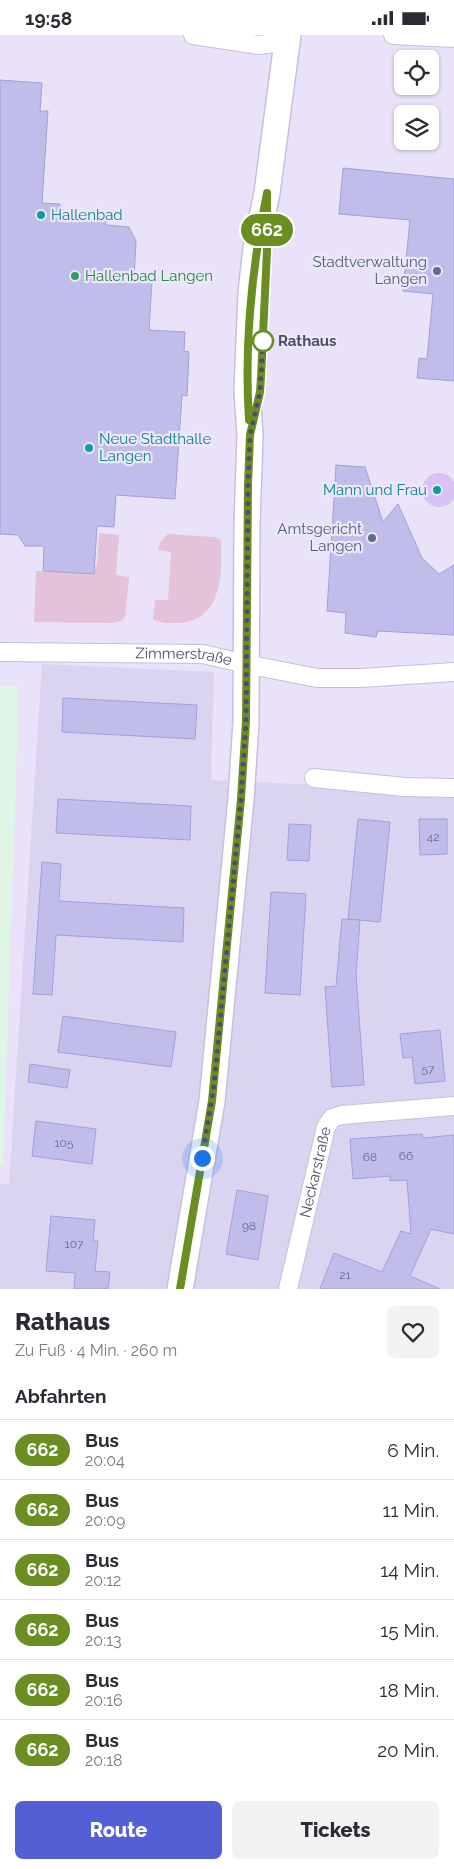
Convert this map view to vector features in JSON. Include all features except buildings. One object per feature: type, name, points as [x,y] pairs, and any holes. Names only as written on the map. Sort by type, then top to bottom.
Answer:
[{"type":"main road","points":[[180,1289],[212,1101],[241,799],[246,721],[247,517],[250,435],[247,391],[251,293],[257,240],[267,193],[288,38]]},
{"type":"street","points":[[193,35],[259,45],[288,38]]},
{"type":"street","points":[[393,35],[454,38]]},
{"type":"street","name":"Zimmerstraße","points":[[0,652],[203,654],[246,665],[316,678],[454,672]]},
{"type":"street","points":[[314,777],[405,787],[454,788]]},
{"type":"street","name":"Neckarstraße","points":[[288,1289],[326,1127],[332,1118],[342,1115],[454,1106]]},
{"type":"shaded area","points":[[99,533],[119,535],[116,575],[129,577],[125,617],[121,621],[113,623],[34,622],[36,571],[94,574],[94,566],[97,566]]},
{"type":"shaded area","points":[[168,534],[215,537],[221,540],[220,580],[217,592],[212,604],[205,613],[194,620],[180,623],[156,621],[153,619],[155,600],[168,600],[171,552],[158,550],[161,541]]},
{"type":"shaded area","points":[[42,664],[214,672],[211,780],[454,792],[454,1289],[0,1289],[0,1184],[9,1184]]},
{"type":"shaded area","points":[[0,686],[19,687],[3,1164],[0,1164]]},
{"type":"sand","points":[[439,473],[451,478],[455,493],[451,502],[439,507],[427,502],[422,490],[427,478]]},
{"type":"bus line","name":"662","points":[[180,1289],[212,1101],[241,799],[246,721],[246,607],[250,435],[260,392],[266,301],[267,193],[257,240],[251,293],[247,391],[249,420]]},
{"type":"place","name":"Hallenbad","points":[[41,215]]},
{"type":"place","name":"Stadtverwaltung Langen","points":[[437,271]]},
{"type":"place","name":"Hallenbad Langen","points":[[75,276]]},
{"type":"place","name":"Rathaus","points":[[263,341]]},
{"type":"place","name":"Neue Stadthalle Langen","points":[[89,448]]},
{"type":"place","name":"Mann und Frau","points":[[437,490]]},
{"type":"place","name":"Amtsgericht Langen","points":[[372,538]]},
{"type":"route","points":[[202,1158],[214,1085],[241,799],[246,721],[246,607],[250,435],[260,392],[263,341]]}]
